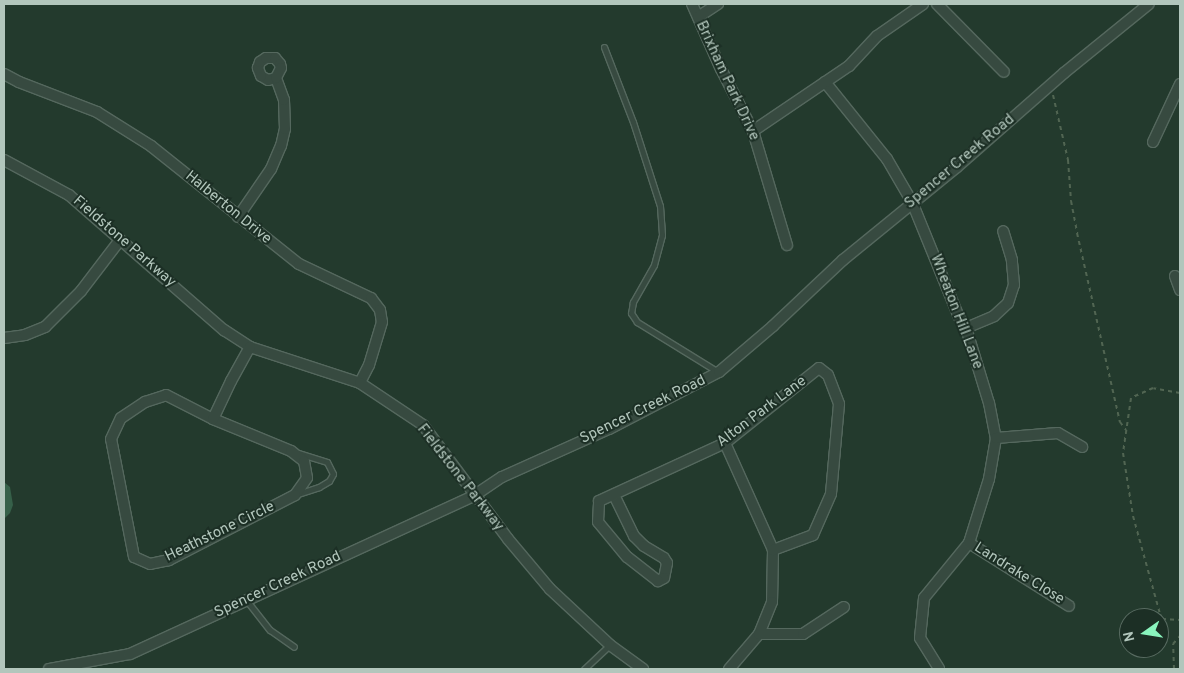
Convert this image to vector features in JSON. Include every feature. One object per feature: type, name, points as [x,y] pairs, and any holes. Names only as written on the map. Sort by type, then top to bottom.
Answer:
[{"type":"street","name":"Brixham Park Drive","points":[[692,4],[721,68],[753,131],[787,245]]},
{"type":"street","points":[[698,17],[718,4]]},
{"type":"street","points":[[753,131],[849,66],[877,36],[922,4]]},
{"type":"street","points":[[937,4],[1004,72]]},
{"type":"street","name":"Spencer Creek Road","points":[[48,669],[130,654],[475,495],[502,477],[609,429],[667,397],[719,372],[773,326],[842,260],[957,167],[1051,84],[1148,4]]},
{"type":"street","name":"Halberton Drive","points":[[5,76],[97,112],[151,146],[299,264],[371,298],[380,310],[382,322],[369,365],[360,383]]},
{"type":"street","points":[[238,217],[271,169],[281,146],[285,129],[284,100],[276,78]]},
{"type":"street","name":"Wheaton Hill Lane","points":[[825,82],[887,159],[912,202],[959,317],[966,328],[989,403],[996,438],[989,479],[969,543],[924,598],[920,638],[939,669]]},
{"type":"street","points":[[1153,142],[1180,84]]},
{"type":"street","name":"Fieldstone Parkway","points":[[4,160],[69,195],[224,330],[250,348],[360,383],[423,425],[508,539],[550,589],[610,645],[643,669]]},
{"type":"street","points":[[966,328],[994,316],[1008,303],[1014,285],[1012,260],[1003,232]]},
{"type":"street","points":[[4,338],[25,335],[45,327],[82,291],[120,240]]},
{"type":"street","points":[[1175,276],[1180,290]]},
{"type":"street","points":[[213,419],[231,380],[250,348]]},
{"type":"street","name":"Alton Park Lane","points":[[614,495],[634,536],[644,546],[664,558],[667,563],[664,578],[658,582],[627,557],[598,522],[598,501],[725,443],[819,368],[828,375],[838,404],[831,494],[813,535],[773,550]]},
{"type":"street","name":"Heathstone Circle","points":[[166,395],[213,419],[290,451],[304,460],[307,478],[295,496],[169,560],[150,564],[134,557],[111,439],[121,418],[145,402],[166,395]]},
{"type":"street","points":[[996,438],[1058,433],[1082,447]]},
{"type":"street","points":[[725,443],[773,550],[772,602],[760,634],[729,669]]},
{"type":"street","name":"Landrake Close","points":[[969,543],[1069,606]]},
{"type":"street","points":[[760,634],[803,634],[844,607]]},
{"type":"lane","points":[[604,47],[633,122],[660,206],[662,235],[654,265],[633,302],[631,313],[637,322],[719,372]]},
{"type":"lane","points":[[290,451],[327,462],[333,474],[329,481],[319,487],[295,496]]},
{"type":"lane","points":[[246,600],[270,630],[294,647]]},
{"type":"lane","points":[[584,669],[610,645]]},
{"type":"path","points":[[1051,84],[1068,160],[1071,201],[1077,233],[1120,422],[1126,430]]},
{"type":"path","points":[[1180,393],[1153,388],[1131,398],[1123,453],[1133,516],[1162,619],[1180,620]]},
{"type":"path","points":[[1174,669],[1173,644],[1180,636]]},
{"type":"shaded area","points":[[4,482],[10,487],[13,505],[10,513],[4,519]]}]
